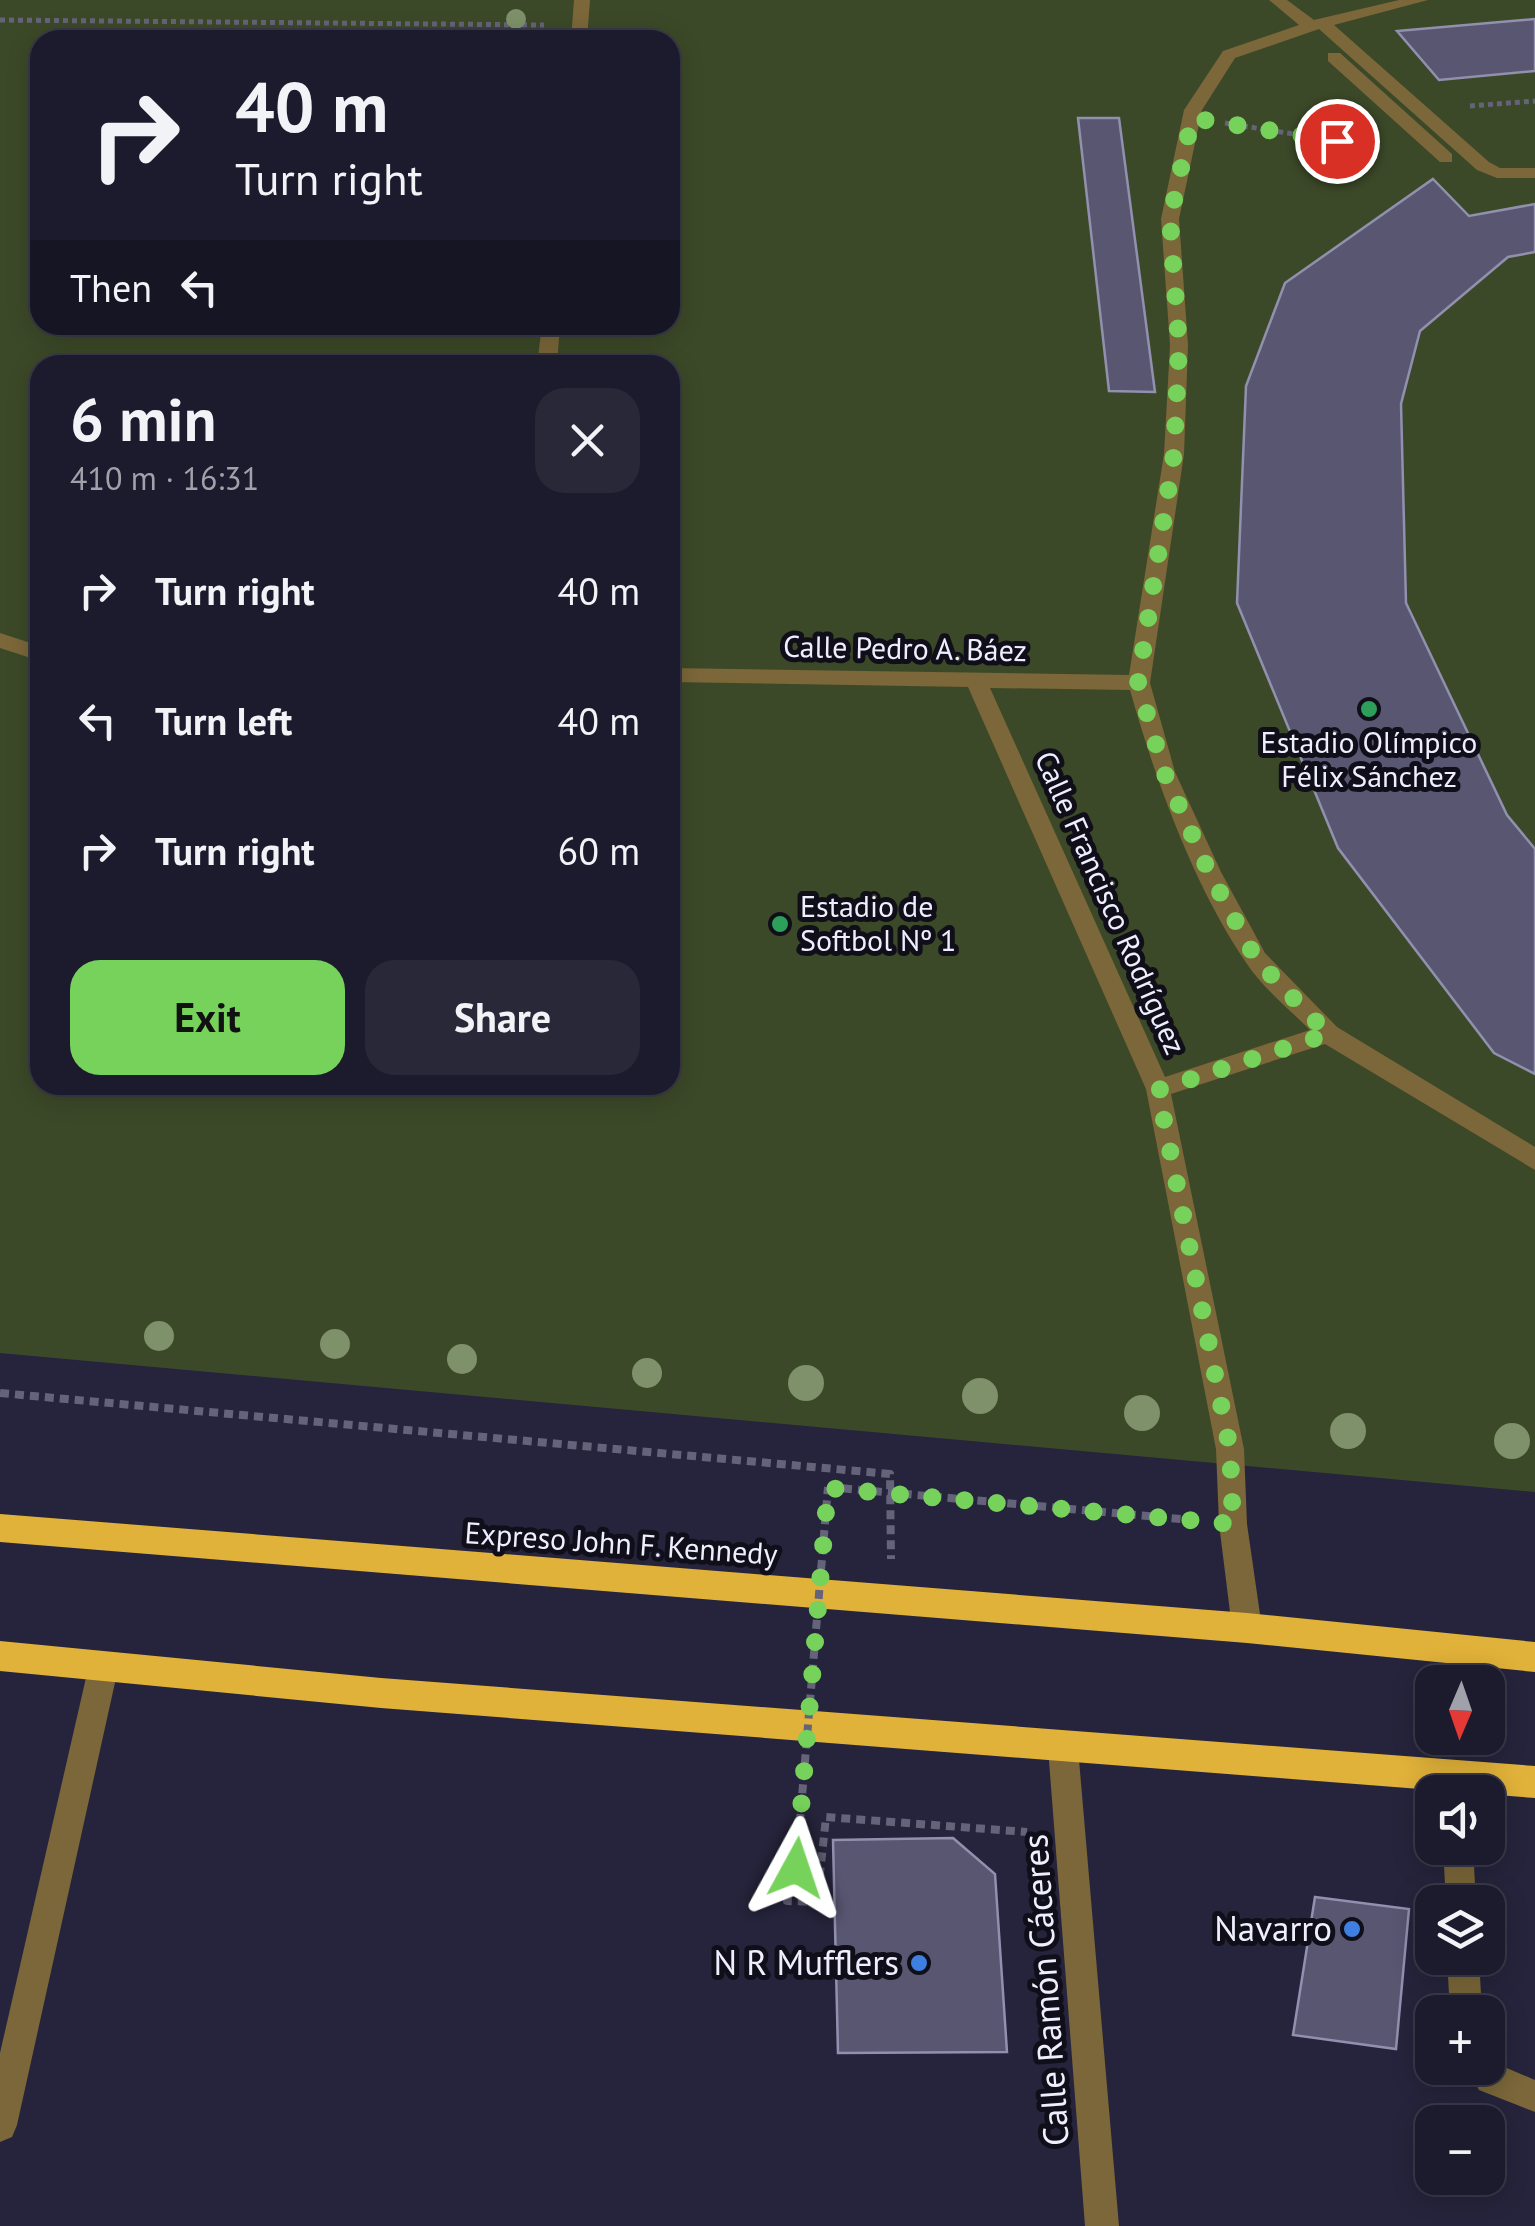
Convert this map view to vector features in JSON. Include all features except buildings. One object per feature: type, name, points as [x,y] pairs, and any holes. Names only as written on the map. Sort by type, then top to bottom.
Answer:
[{"type":"highway","name":"Expreso John F. Kennedy","points":[[0,1528],[1248,1628],[1535,1657]]},
{"type":"highway","points":[[0,1656],[1415,1779]]},
{"type":"highway","points":[[1505,1782],[1535,1782]]},
{"type":"street","points":[[579,30],[582,0]]},
{"type":"street","points":[[1277,0],[1484,166],[1497,172],[1535,173]]},
{"type":"street","points":[[1420,0],[1313,27],[1229,55],[1192,118],[1170,219],[1179,346],[1174,454],[1138,683],[1164,772],[1256,959],[1328,1034],[1535,1160]]},
{"type":"street","points":[[1313,27],[1446,158]]},
{"type":"street","points":[[0,640],[30,650]]},
{"type":"street","name":"Calle Pedro A. Báez","points":[[680,675],[1138,683]]},
{"type":"street","name":"Calle Francisco Rodríguez","points":[[976,681],[1158,1090],[1230,1449],[1233,1524],[1248,1628]]},
{"type":"street","points":[[1158,1090],[1328,1034]]},
{"type":"street","points":[[0,2125],[104,1668]]},
{"type":"street","name":"Calle Ramón Cáceres","points":[[1063,1748],[1102,2226]]},
{"type":"street","points":[[1505,2084],[1535,2096]]},
{"type":"path","points":[[0,20],[445,30]]},
{"type":"path","points":[[1192,118],[1446,158]]},
{"type":"path","points":[[0,1393],[890,1474],[890,1599]]},
{"type":"path","points":[[1073,1835],[826,1817],[817,1902],[787,1901],[796,1868],[828,1488],[1233,1524]]},
{"type":"green space","points":[[0,0],[1535,0],[1535,1492],[0,1353]]},
{"type":"place","name":"Estadio Olímpico Félix Sánchez","points":[[1369,709]]},
{"type":"place","name":"Estadio de Softbol Nº 1","points":[[780,924]]},
{"type":"place","name":"Navarro","points":[[1352,1929]]},
{"type":"place","name":"N R Mufflers","points":[[919,1963]]},
{"type":"route","points":[[796,1868],[828,1488],[1233,1524],[1230,1449],[1158,1090],[1328,1034],[1256,959],[1209,872],[1164,772],[1138,683],[1174,454],[1179,346],[1170,219],[1192,118],[1337,141]]}]
